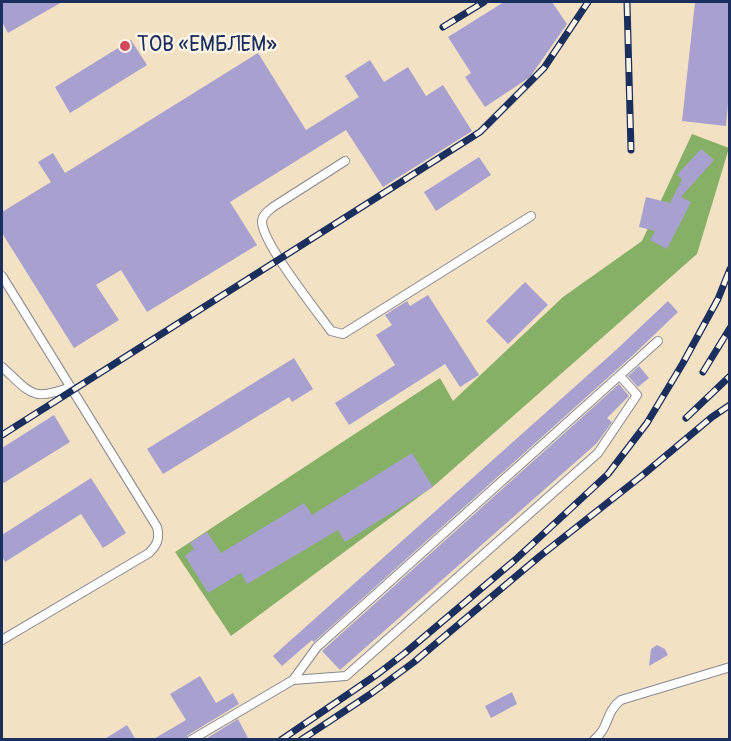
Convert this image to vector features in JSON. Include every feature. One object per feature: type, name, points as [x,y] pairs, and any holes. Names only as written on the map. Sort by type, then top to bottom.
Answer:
[{"type":"lane","points":[[345,161],[273,207],[265,214],[262,221],[279,259],[331,331],[343,334],[531,216]]},
{"type":"lane","points":[[2,276],[157,527],[159,537],[155,547],[148,553],[2,640]]},
{"type":"lane","points":[[191,740],[293,680],[317,647],[658,341]]},
{"type":"lane","points":[[2,367],[33,394],[49,396],[71,387]]},
{"type":"lane","points":[[293,680],[346,676],[598,453],[637,395],[620,376]]},
{"type":"lane","points":[[594,740],[606,726],[613,706],[621,700],[729,667]]},
{"type":"green space","points":[[692,134],[729,148],[697,254],[436,484],[231,636],[175,552],[440,378],[453,401],[563,297],[642,241]]},
{"type":"building","points":[[2,2],[62,2],[8,33],[2,22]]},
{"type":"building","points":[[504,2],[552,2],[567,24],[530,77],[485,107],[465,77],[471,73],[448,37]]},
{"type":"building","points":[[695,2],[729,2],[729,93],[726,126],[682,121]]},
{"type":"building","points":[[131,40],[147,65],[70,113],[55,87]]},
{"type":"building","points":[[258,53],[306,130],[359,97],[345,76],[370,60],[384,82],[408,67],[426,96],[443,85],[472,131],[383,187],[346,130],[230,202],[257,245],[147,312],[121,270],[96,285],[119,320],[74,348],[2,233],[2,212],[51,182],[38,162],[53,153],[65,173]]},
{"type":"building","points":[[701,149],[714,160],[681,197],[691,202],[667,249],[650,240],[655,231],[639,227],[646,197],[670,203],[682,179],[677,175]]},
{"type":"building","points":[[479,157],[491,175],[436,211],[424,192]]},
{"type":"building","points":[[525,282],[548,305],[508,344],[486,321]]},
{"type":"building","points":[[428,295],[479,375],[460,387],[445,364],[349,425],[335,403],[395,365],[376,335],[392,325],[385,315],[407,301],[410,306]]},
{"type":"building","points":[[668,301],[678,312],[632,356],[314,642],[312,640],[282,666],[273,656]]},
{"type":"building","points":[[294,358],[313,389],[292,402],[289,397],[163,474],[147,449]]},
{"type":"building","points":[[639,366],[649,378],[638,387],[628,376]]},
{"type":"building","points":[[619,384],[629,396],[607,418],[612,422],[597,443],[340,670],[322,651]]},
{"type":"building","points":[[54,415],[70,442],[2,484],[2,448]]},
{"type":"building","points":[[412,453],[433,487],[345,542],[338,530],[247,584],[241,573],[208,593],[185,556],[194,549],[190,543],[207,532],[221,553],[304,503],[312,515]]},
{"type":"building","points":[[91,478],[126,533],[103,548],[81,514],[5,562],[2,556],[2,535]]},
{"type":"building","points":[[657,645],[665,649],[668,655],[649,666],[651,649]]},
{"type":"building","points":[[200,676],[216,703],[233,693],[239,704],[188,735],[185,740],[152,740],[186,720],[170,694]]},
{"type":"building","points":[[512,692],[517,704],[491,718],[485,706]]},
{"type":"building","points":[[238,719],[249,740],[204,740]]},
{"type":"building","points":[[127,725],[136,740],[103,740]]},
{"type":"railway","points":[[443,27],[484,2]]},
{"type":"railway","points":[[2,435],[480,132],[544,68],[588,2]]},
{"type":"railway","points":[[627,2],[631,150]]},
{"type":"railway","points":[[281,740],[405,653],[515,560],[608,474],[647,423],[683,363],[718,299],[730,269]]},
{"type":"railway","points":[[703,372],[730,328]]},
{"type":"railway","points":[[686,418],[730,376]]},
{"type":"railway","points":[[301,740],[414,662],[540,556],[712,417],[730,405]]},
{"type":"place","name":"ТОВ «ЕМБЛЕМ»","points":[[125,46]]}]
